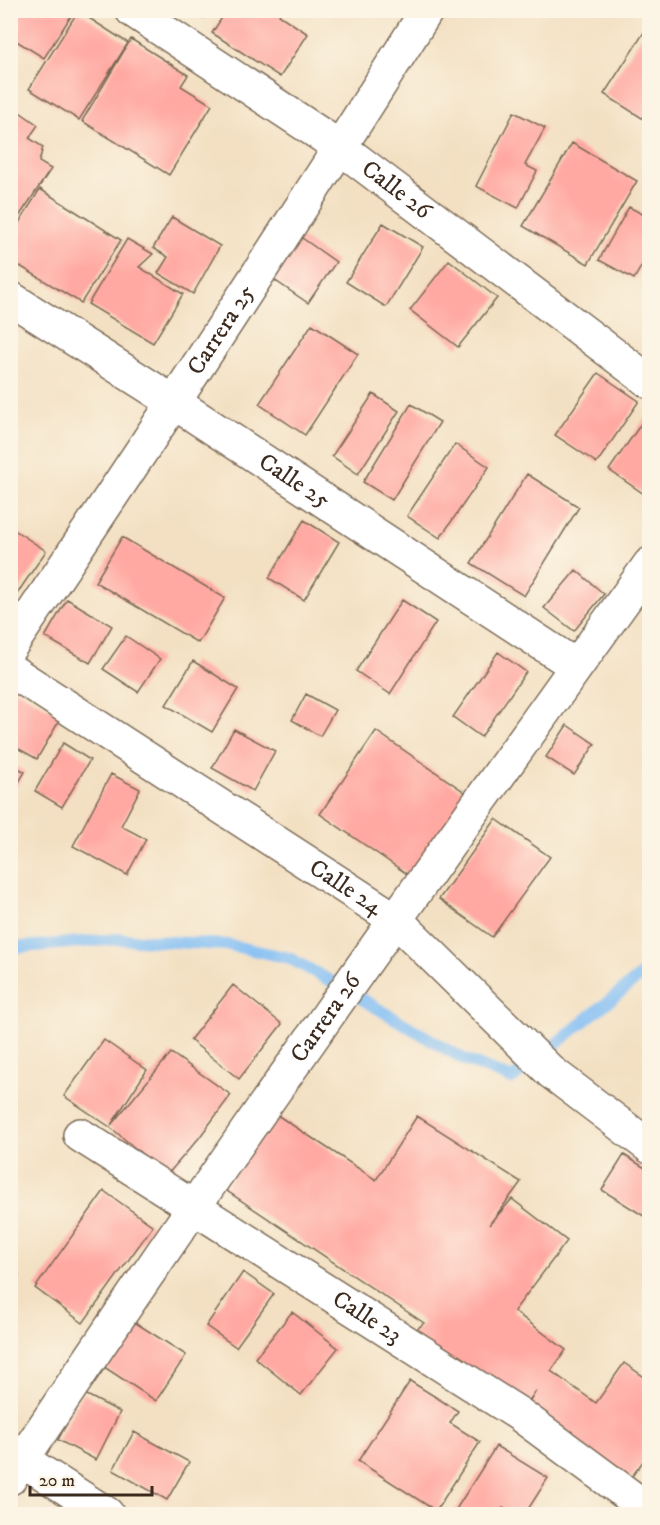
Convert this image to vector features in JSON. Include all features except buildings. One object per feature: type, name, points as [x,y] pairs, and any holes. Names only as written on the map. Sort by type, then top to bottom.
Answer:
[{"type":"street","name":"Calle 26","points":[[132,10],[341,148],[650,382]]},
{"type":"street","name":"Carrera 25","points":[[10,647],[175,403],[341,148],[427,10]]},
{"type":"street","name":"Calle 25","points":[[10,298],[175,403],[576,666]]},
{"type":"street","name":"Carrera 26","points":[[15,1463],[396,920],[650,564]]},
{"type":"street","name":"Calle 24","points":[[10,670],[396,920],[551,1072],[650,1147]]},
{"type":"street","name":"Calle 23","points":[[80,1135],[519,1414],[650,1511]]},
{"type":"street","points":[[15,1463],[107,1515]]},
{"type":"waterway","points":[[10,948],[118,939],[229,945],[289,958],[465,1060],[512,1079],[650,968]]}]
